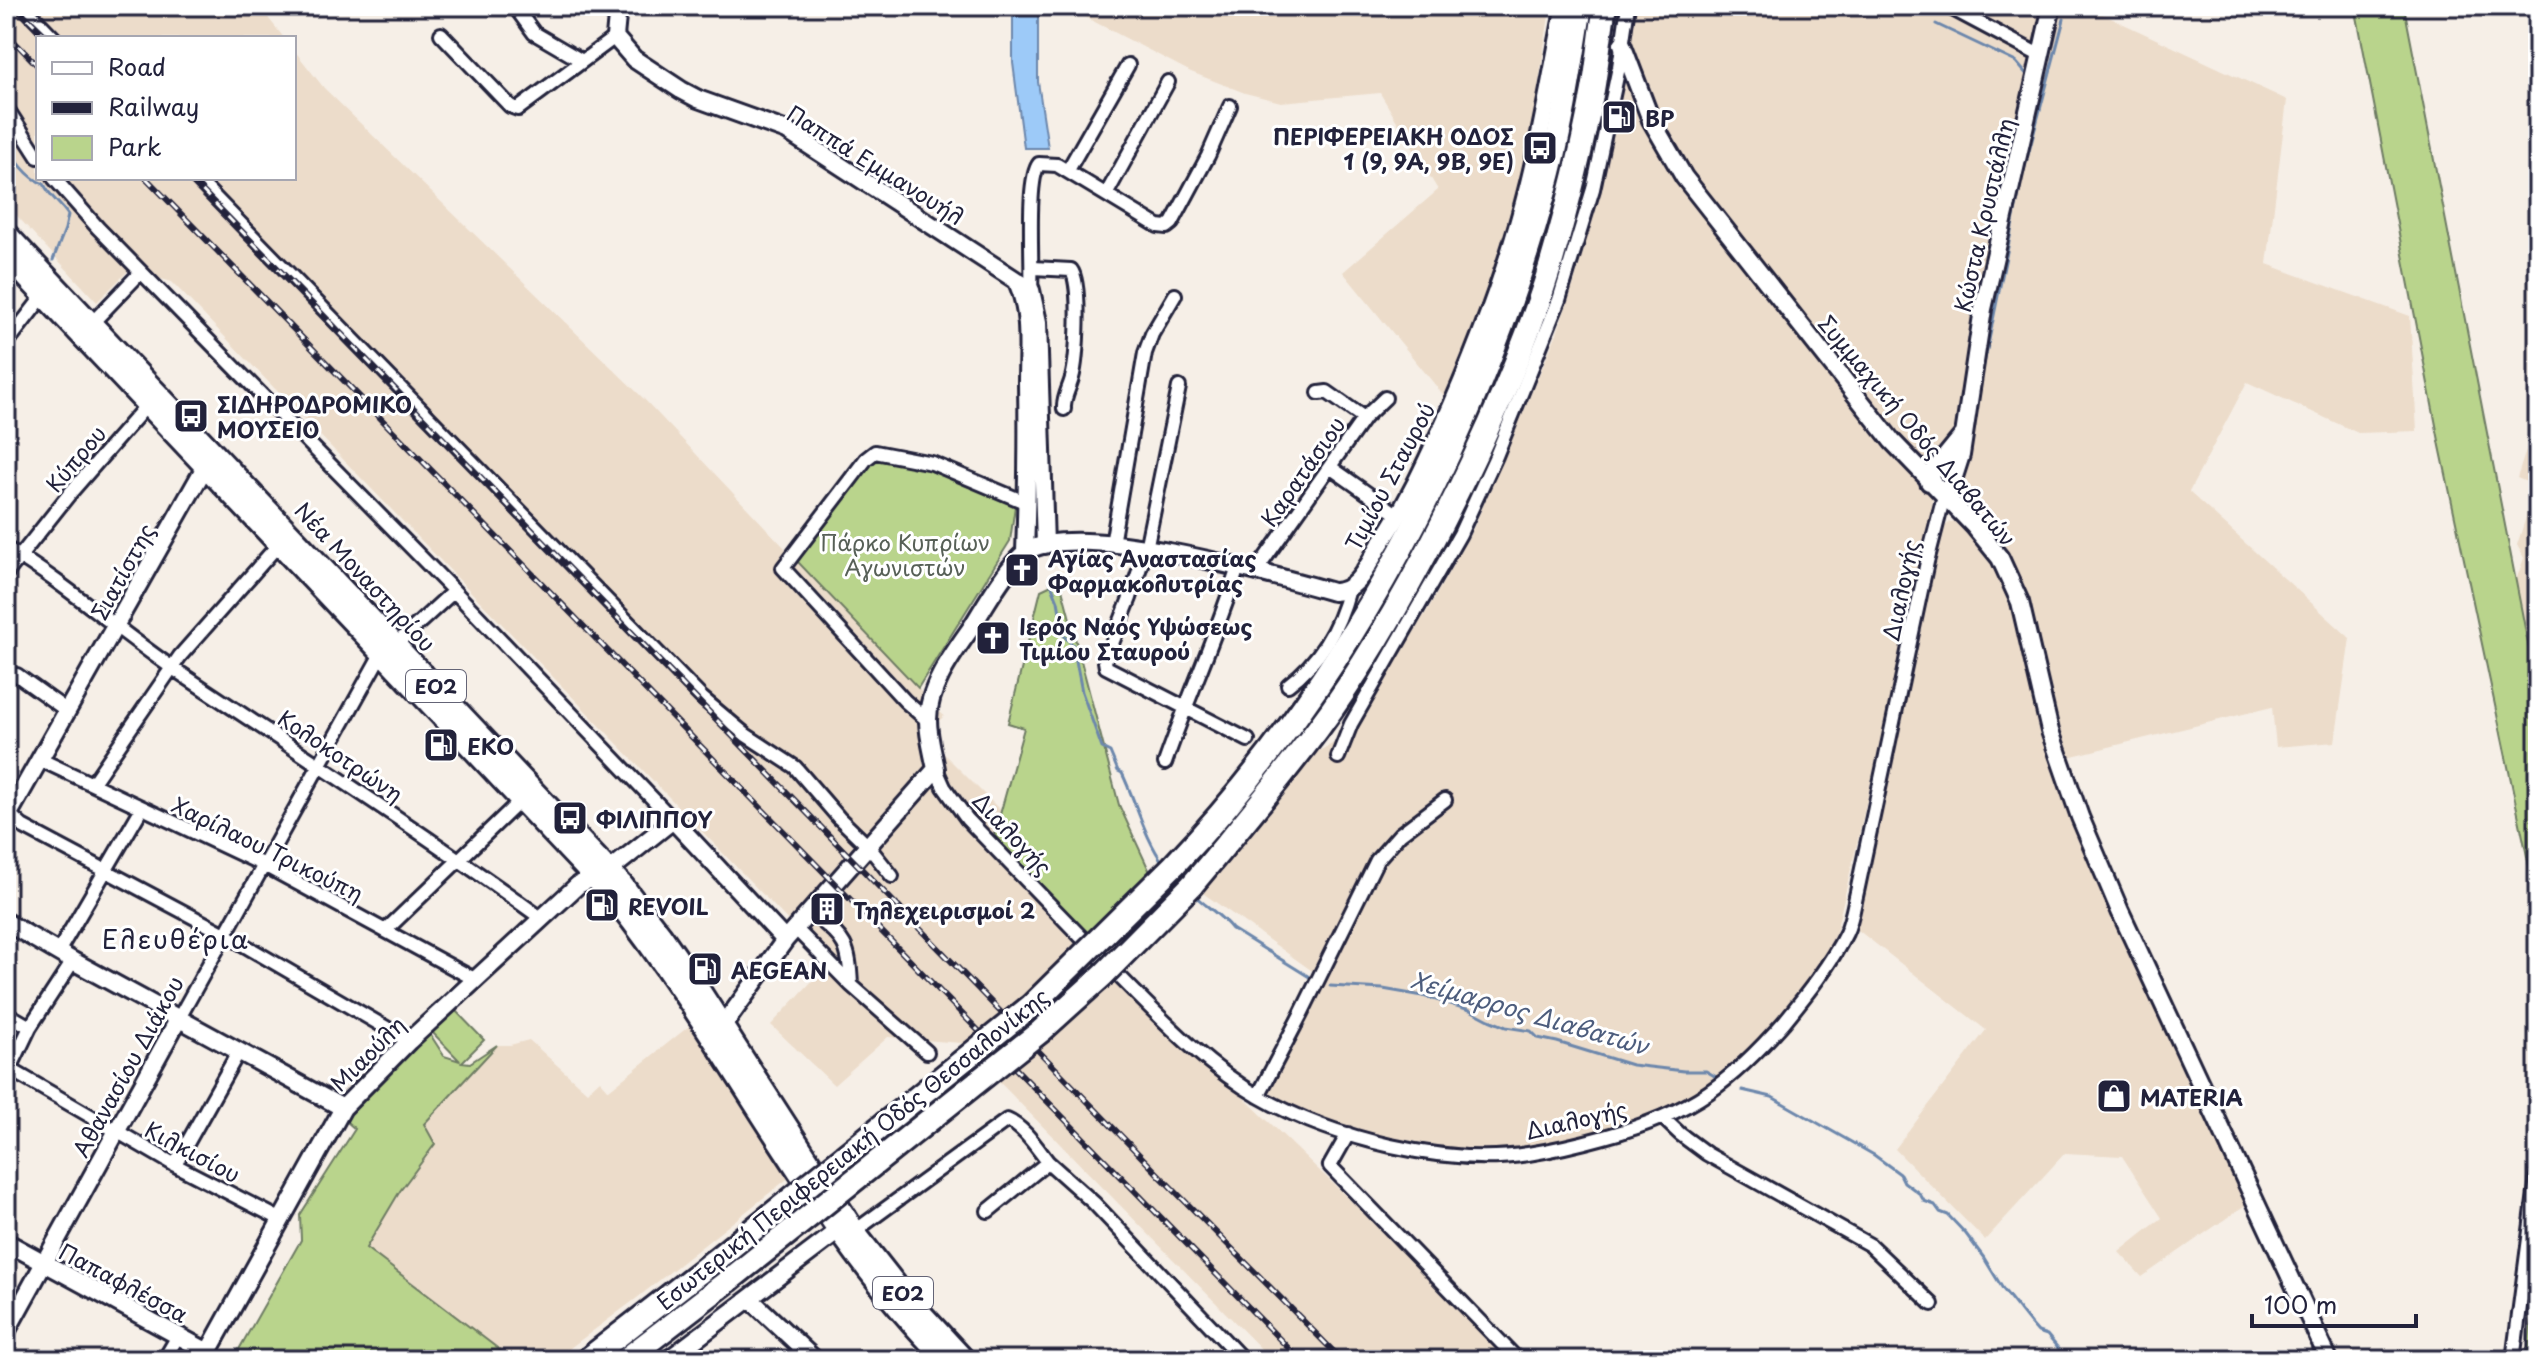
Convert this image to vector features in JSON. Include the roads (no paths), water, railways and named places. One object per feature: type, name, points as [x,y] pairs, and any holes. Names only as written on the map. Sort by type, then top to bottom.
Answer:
[{"type":"highway","name":"Εσωτερική Περιφερειακή Οδός Θεσσαλονίκης","points":[[625,1360],[1041,1031],[1103,975],[1191,886],[1318,729],[1411,582],[1488,431],[1523,344],[1550,266],[1573,179],[1593,88],[1605,6]]},
{"type":"highway","name":"Εσωτερική Περιφερειακή Οδός Θεσσαλονίκης","points":[[587,1360],[1031,1006],[1174,865],[1269,752],[1346,641],[1415,524],[1466,417],[1501,330],[1546,187],[1568,7]]},
{"type":"main road","name":"ΕΟ2","points":[[6,232],[92,323],[182,430],[256,509]]},
{"type":"main road","name":"ΕΟ2","points":[[6,257],[147,405],[182,430]]},
{"type":"main road","name":"Νέα Μοναστηρίου","points":[[256,509],[278,545],[389,649],[521,800],[602,874],[846,1231],[966,1360]]},
{"type":"main road","name":"Νέα Μοναστηρίου","points":[[256,509],[661,933],[723,1026],[871,1278],[945,1360]]},
{"type":"street","points":[[23,6],[52,36]]},
{"type":"street","points":[[441,34],[515,109],[521,108],[615,37],[618,6]]},
{"type":"street","points":[[1338,757],[1351,724],[1460,534],[1496,456],[1555,312],[1593,189],[1628,6]]},
{"type":"street","points":[[1947,6],[2041,56]]},
{"type":"street","name":"Κώστα Κρυστάλλη","points":[[1944,496],[1956,469],[1983,309],[2052,6]]},
{"type":"street","name":"Τιμίου Σταυρού","points":[[1349,589],[1398,515],[1467,373],[1497,292],[1528,184],[1568,7]]},
{"type":"street","points":[[518,11],[534,33],[582,61]]},
{"type":"street","name":"Παππά Εμμανουήλ","points":[[615,37],[634,59],[681,90],[787,131],[1031,290]]},
{"type":"street","name":"Συμμαχική Οδός Διαβατών","points":[[1622,44],[1651,120],[1684,177],[1892,441],[1994,549],[2013,584],[2055,746],[2080,817],[2120,911],[2329,1360]]},
{"type":"street","points":[[1068,170],[1128,65]]},
{"type":"street","points":[[1107,193],[1168,82]]},
{"type":"street","points":[[1045,545],[1038,322],[1031,290],[1032,178],[1035,169],[1039,164],[1047,163],[1068,170],[1158,226],[1167,227],[1208,156],[1230,106]]},
{"type":"street","points":[[6,107],[36,154]]},
{"type":"street","points":[[56,180],[98,228],[454,591],[673,820],[790,934],[927,1052]]},
{"type":"street","points":[[198,180],[702,698],[733,725],[795,767],[892,876]]},
{"type":"street","points":[[1033,268],[1071,270],[1076,277],[1073,371],[1064,409]]},
{"type":"street","points":[[92,323],[141,272]]},
{"type":"street","points":[[1016,279],[1023,295],[1026,315],[1025,552]]},
{"type":"street","points":[[1112,544],[1145,353],[1152,334],[1175,295]]},
{"type":"street","points":[[6,344],[43,296]]},
{"type":"street","points":[[1179,387],[1146,549],[1105,661],[1106,667],[1248,740]]},
{"type":"street","points":[[1319,393],[1327,392],[1364,418]]},
{"type":"street","name":"Καρατάσιου","points":[[1256,571],[1364,418],[1385,398]]},
{"type":"street","name":"Κύπρου","points":[[6,574],[71,492],[147,405]]},
{"type":"street","points":[[1929,482],[1932,473],[1963,435]]},
{"type":"street","points":[[928,721],[905,701],[783,568],[866,459],[875,452],[932,463],[1027,503]]},
{"type":"street","name":"Σιατίστης","points":[[7,815],[211,461]]},
{"type":"street","points":[[1330,467],[1398,515]]},
{"type":"street","name":"Διαλογής","points":[[936,769],[948,794],[967,819],[1134,991],[1207,1060],[1258,1096],[1327,1128],[1434,1153],[1461,1156],[1527,1155],[1584,1143],[1663,1118],[1709,1093],[1751,1056],[1793,1010],[1846,933],[1944,496]]},
{"type":"street","points":[[723,1026],[790,934],[936,769],[928,721],[933,693],[955,651],[1010,569],[1025,552],[1045,545],[1075,542],[1112,544],[1238,567],[1333,592],[1349,589],[1342,615],[1317,659],[1288,685]]},
{"type":"street","points":[[92,784],[172,667],[278,545]]},
{"type":"street","name":"Κολοκοτρώνη","points":[[6,548],[172,667],[320,764],[541,918]]},
{"type":"street","points":[[1165,763],[1223,616],[1238,567]]},
{"type":"street","name":"Αθανασίου Διάκου","points":[[6,1332],[320,764],[389,649],[454,591]]},
{"type":"street","points":[[17,675],[66,710]]},
{"type":"street","name":"Χαρίλαου Τρικούπη","points":[[39,759],[264,865],[476,980]]},
{"type":"street","points":[[386,930],[521,800]]},
{"type":"street","points":[[1258,1096],[1377,860],[1400,834],[1445,800]]},
{"type":"street","points":[[8,1068],[66,956],[105,871],[142,808]]},
{"type":"street","points":[[7,815],[22,826],[225,934],[409,1041]]},
{"type":"street","name":"Μιαούλη","points":[[214,1356],[280,1219],[343,1108],[409,1041],[574,888],[602,874],[673,820]]},
{"type":"street","points":[[810,911],[845,945],[849,955],[851,985]]},
{"type":"street","points":[[6,922],[343,1108]]},
{"type":"street","points":[[6,1013],[30,1027]]},
{"type":"street","points":[[175,1165],[239,1051]]},
{"type":"street","name":"Κιλκισίου","points":[[8,1068],[175,1165],[280,1219]]},
{"type":"street","points":[[1663,1118],[1707,1154],[1870,1245],[1932,1304]]},
{"type":"street","points":[[668,1360],[846,1231],[1007,1120],[1014,1123],[1048,1162],[1094,1203],[1243,1360]]},
{"type":"street","points":[[1348,1134],[1330,1166],[1518,1360]]},
{"type":"street","points":[[988,1211],[1048,1162]]},
{"type":"street","points":[[2513,1360],[2538,1170]]},
{"type":"street","name":"Παπαφλέσσα","points":[[6,1242],[214,1356]]},
{"type":"street","points":[[750,1299],[815,1360]]},
{"type":"street","points":[[164,1360],[178,1336]]},
{"type":"water","points":[[1013,6],[1038,6],[1038,82],[1048,148],[1024,148],[1013,63]]},
{"type":"waterway","points":[[2024,170],[2064,19]]},
{"type":"waterway","points":[[1936,24],[2016,62],[2028,76]]},
{"type":"waterway","points":[[1981,280],[2013,131]]},
{"type":"waterway","name":"Διαλογής","points":[[6,144],[22,167],[36,179]]},
{"type":"waterway","name":"Διαλογής","points":[[37,180],[44,184],[68,215],[53,260]]},
{"type":"waterway","points":[[1982,374],[2020,188]]},
{"type":"waterway","name":"Χείμαρρος Διαβατών","points":[[1050,581],[1058,601],[1064,636],[1073,645],[1082,692],[1102,748],[1110,752],[1118,771],[1122,773],[1146,832],[1164,864]]},
{"type":"waterway","name":"Χείμαρρος Διαβατών","points":[[1194,895],[1232,929],[1311,978]]},
{"type":"waterway","name":"Χείμαρρος Διαβατών","points":[[1330,986],[1383,989],[1423,996],[1470,1010],[1506,1027],[1531,1031],[1538,1038],[1632,1065],[1706,1071],[1718,1078]]},
{"type":"waterway","name":"Χείμαρρος Διαβατών","points":[[1742,1090],[1772,1097],[1874,1155],[1900,1174],[1924,1201],[1948,1215],[1966,1234],[2030,1323],[2038,1332],[2047,1335],[2068,1360]]},
{"type":"railway","points":[[15,6],[46,36]]},
{"type":"railway","points":[[6,33],[36,64]]},
{"type":"railway","points":[[148,180],[1300,1360]]},
{"type":"railway","points":[[192,180],[1342,1360]]},
{"type":"place","name":"BP","points":[[1619,117]]},
{"type":"place","name":"ΠΕΡΙΦΕΡΕΙΑΚΗ ΟΔΟΣ 1 (9, 9Α, 9Β, 9Ε)","points":[[1540,148]]},
{"type":"place","name":"ΣΙΔΗΡΟΔΡΟΜΙΚΟ ΜΟΥΣΕΙΟ","points":[[191,416]]},
{"type":"place","name":"Αγίας Αναστασίας Φαρμακολυτρίας","points":[[1022,570]]},
{"type":"place","name":"Ιερός Ναός Υψώσεως Τιμίου Σταυρού","points":[[993,638]]},
{"type":"place","name":"EKO","points":[[441,745]]},
{"type":"place","name":"ΦΙΛΙΠΠΟΥ","points":[[570,818]]},
{"type":"place","name":"REVOIL","points":[[602,905]]},
{"type":"place","name":"Τηλεχειρισμοί 2","points":[[827,909]]},
{"type":"place","name":"AEGEAN","points":[[705,969]]},
{"type":"place","name":"MATERIA","points":[[2114,1096]]},
{"type":"district","name":"Ελευθέρια","points":[[176,938]]},
{"type":"park label","name":"Πάρκο Κυπρίων Αγωνιστών","points":[[905,554]]}]
